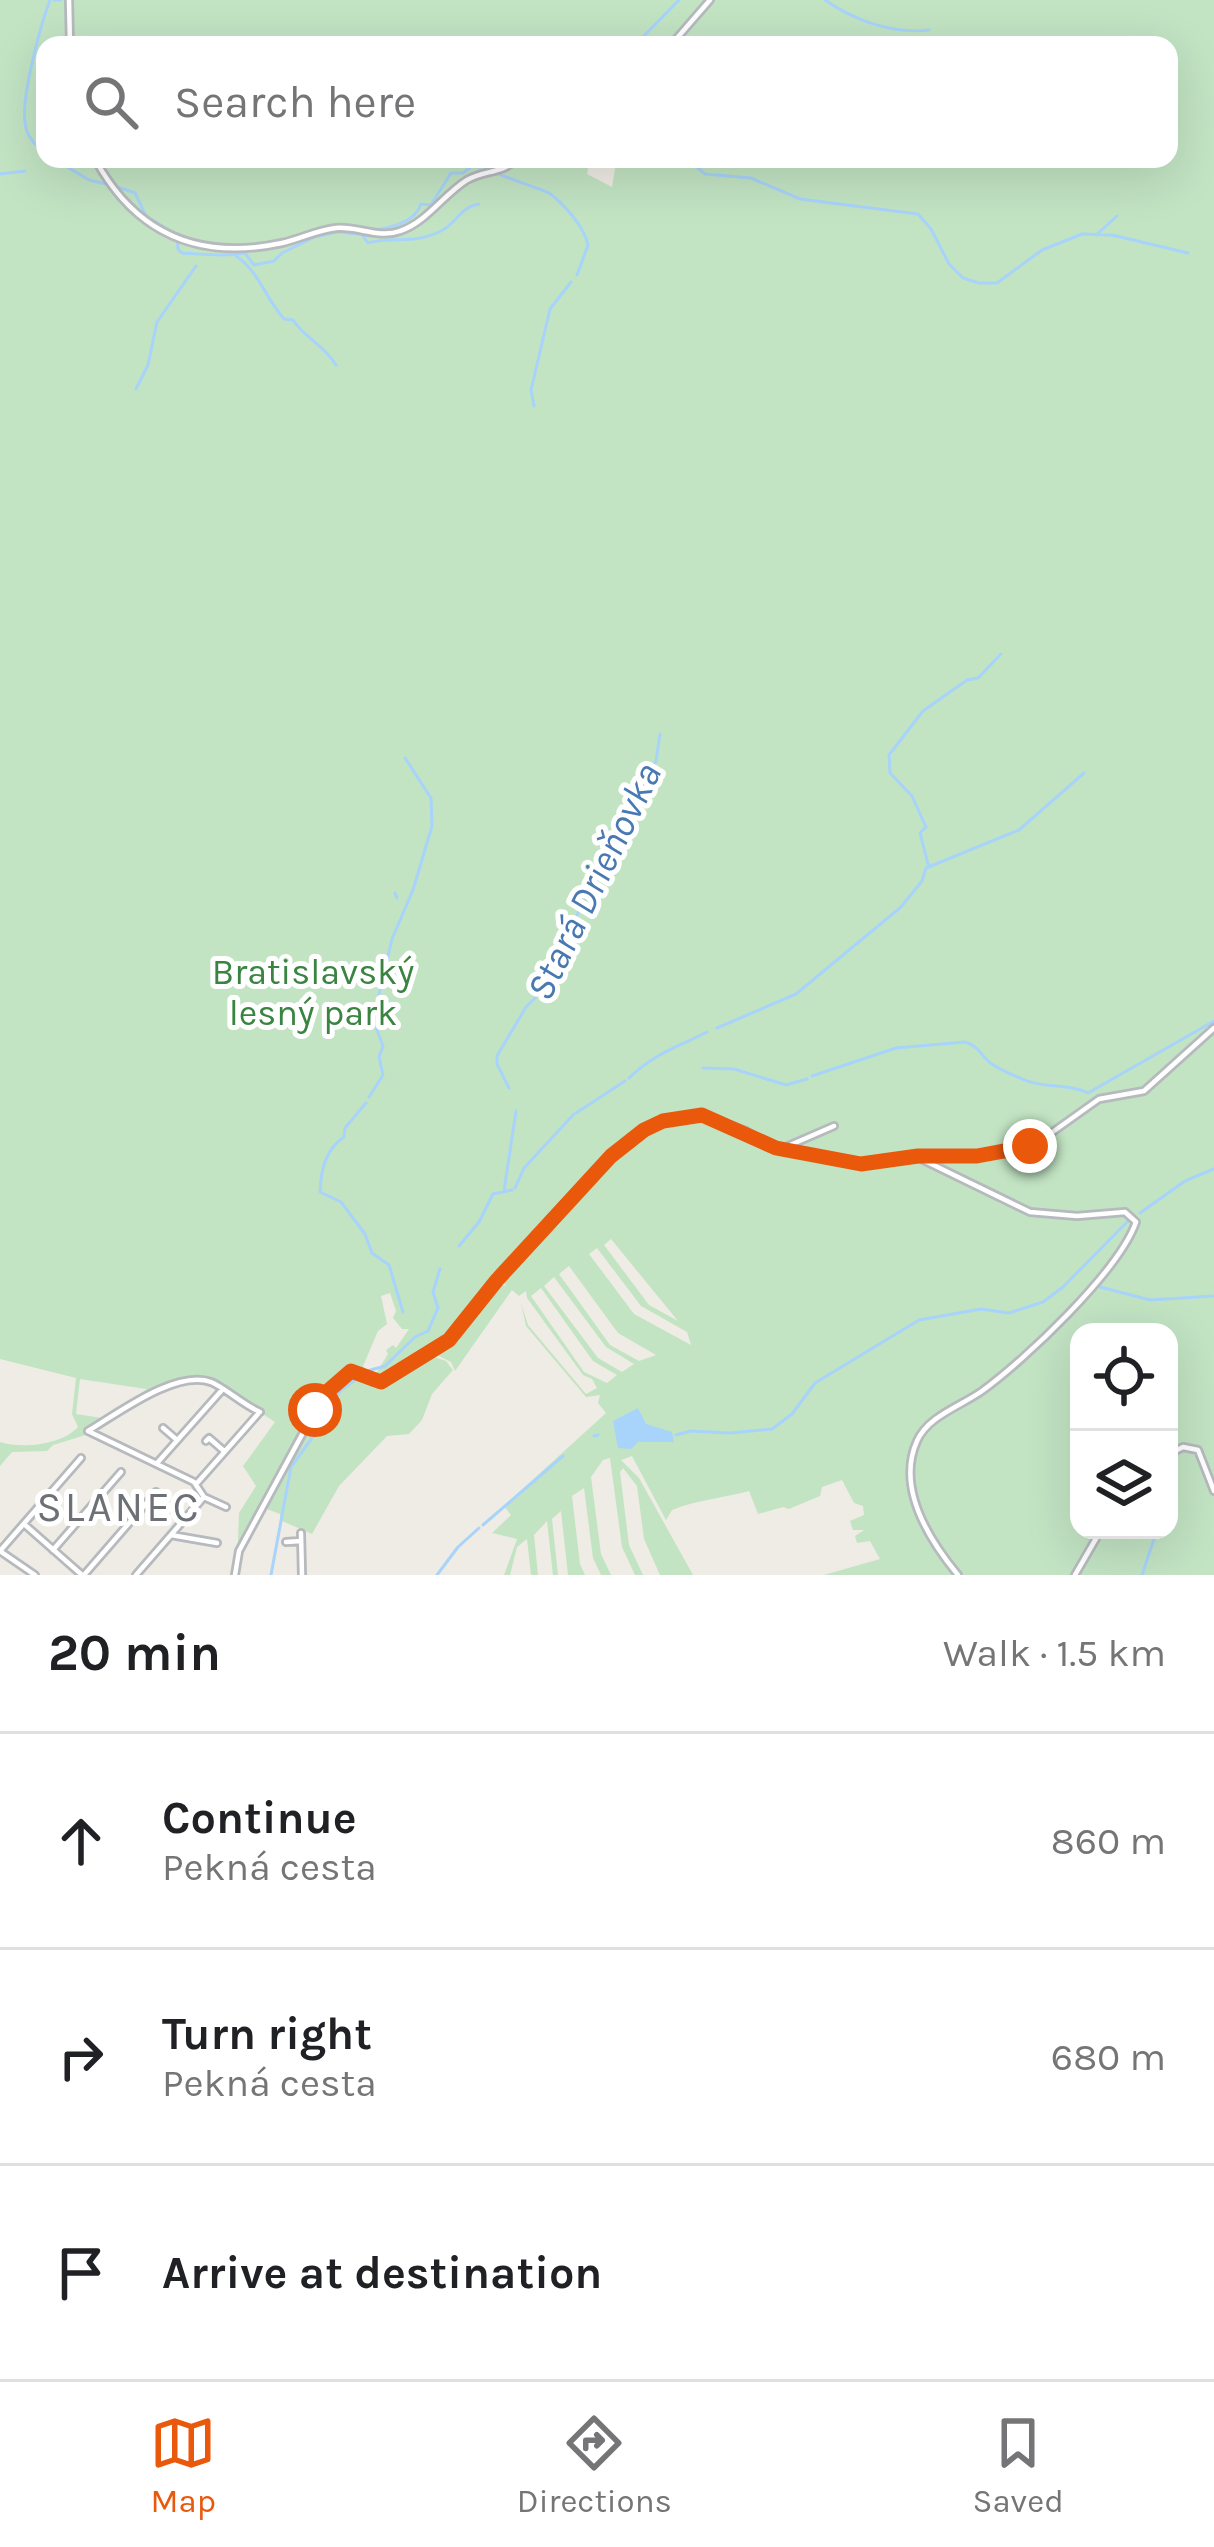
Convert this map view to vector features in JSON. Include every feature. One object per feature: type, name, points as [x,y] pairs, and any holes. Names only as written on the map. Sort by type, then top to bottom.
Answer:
[{"type":"street","points":[[69,0],[70,36]]},
{"type":"street","points":[[679,36],[710,0]]},
{"type":"street","points":[[99,168],[108,184],[150,226],[177,240],[261,245],[333,229],[372,233],[406,229],[461,184],[506,168]]},
{"type":"street","points":[[235,1575],[239,1551],[318,1405],[351,1371],[375,1382],[385,1380],[449,1340],[547,1223],[611,1156],[644,1130],[698,1114],[781,1149],[866,1164],[915,1156],[968,1157],[1030,1146],[1099,1099],[1144,1090],[1214,1028]]},
{"type":"street","points":[[781,1149],[834,1126]]},
{"type":"street","points":[[915,1156],[1030,1212],[1077,1216],[1125,1212],[1133,1217],[1135,1227],[1050,1333],[981,1392],[935,1419],[917,1440],[913,1474],[919,1514],[958,1575]]},
{"type":"street","points":[[196,1484],[261,1411],[207,1381],[164,1387],[88,1431],[196,1484],[204,1497],[226,1507]]},
{"type":"street","points":[[156,1464],[222,1390]]},
{"type":"street","points":[[163,1429],[177,1441]]},
{"type":"street","points":[[206,1441],[209,1438],[225,1451]]},
{"type":"street","points":[[1178,1450],[1198,1450],[1214,1491]]},
{"type":"street","points":[[35,1575],[0,1551],[81,1458]]},
{"type":"street","points":[[53,1550],[122,1472]]},
{"type":"street","points":[[23,1524],[83,1575],[156,1492]]},
{"type":"street","points":[[136,1575],[204,1497]]},
{"type":"street","points":[[171,1535],[217,1543]]},
{"type":"street","points":[[286,1541],[301,1537],[302,1575]]},
{"type":"street","points":[[1076,1575],[1096,1539]]},
{"type":"green space","name":"Bratislavský lesný park","points":[[0,0],[70,0],[66,1],[67,36],[36,36],[36,168],[588,168],[587,174],[612,187],[615,168],[1178,168],[1178,36],[72,36],[71,0],[1214,0],[1214,1575],[824,1575],[880,1559],[870,1541],[857,1543],[855,1536],[864,1530],[853,1530],[850,1521],[864,1515],[863,1506],[854,1503],[842,1480],[789,1509],[758,1514],[749,1491],[672,1510],[666,1520],[632,1456],[621,1460],[639,1478],[693,1575],[660,1575],[644,1539],[637,1486],[623,1468],[629,1545],[643,1575],[635,1575],[622,1547],[610,1458],[591,1477],[601,1554],[611,1575],[601,1575],[593,1558],[584,1488],[572,1496],[585,1575],[568,1575],[561,1511],[552,1519],[558,1575],[553,1575],[547,1521],[534,1535],[538,1575],[531,1575],[527,1539],[517,1547],[510,1575],[504,1575],[517,1539],[492,1533],[511,1515],[504,1506],[606,1413],[598,1403],[600,1395],[586,1397],[526,1326],[521,1303],[528,1325],[586,1394],[597,1388],[583,1375],[526,1291],[519,1296],[512,1290],[455,1371],[451,1362],[435,1354],[454,1338],[496,1283],[506,1286],[501,1278],[571,1196],[423,1358],[405,1370],[367,1379],[382,1383],[431,1356],[446,1361],[453,1370],[432,1394],[422,1420],[409,1434],[387,1436],[339,1486],[312,1534],[264,1508],[238,1542],[239,1513],[256,1486],[243,1466],[275,1422],[208,1378],[160,1385],[86,1431],[89,1434],[47,1451],[12,1452],[0,1466],[0,1442],[41,1444],[62,1438],[78,1427],[72,1414],[76,1378],[0,1359]],"holes":[[[611,1239],[678,1321],[649,1305],[604,1245]],[[597,1248],[641,1306],[687,1332],[691,1345],[634,1314],[589,1254]],[[569,1266],[618,1333],[656,1355],[639,1361],[610,1345],[559,1274]],[[554,1277],[606,1347],[634,1364],[622,1372],[598,1358],[544,1286]],[[541,1288],[593,1361],[617,1375],[607,1383],[584,1372],[531,1296]],[[390,1293],[396,1311],[393,1318],[402,1329],[409,1329],[396,1348],[386,1350],[377,1372],[369,1373],[363,1366],[378,1331],[387,1324],[381,1296]],[[80,1379],[146,1389],[102,1418],[76,1414]]]},
{"type":"water","points":[[638,1408],[646,1424],[672,1432],[674,1442],[638,1442],[631,1449],[618,1448],[613,1421]]},
{"type":"waterway","points":[[40,36],[50,0]]},
{"type":"waterway","points":[[54,0],[61,0]]},
{"type":"waterway","points":[[644,36],[679,0]]},
{"type":"waterway","points":[[825,0],[875,24],[929,30]]},
{"type":"waterway","points":[[36,50],[25,111],[29,136],[36,144]]},
{"type":"waterway","points":[[69,168],[106,184]]},
{"type":"waterway","points":[[375,230],[409,219],[421,204],[431,205],[451,173],[469,168]]},
{"type":"waterway","points":[[698,168],[705,174],[751,178],[800,199],[918,214],[949,264],[963,278],[979,283],[997,283],[1042,250],[1082,234],[1112,235],[1188,253]]},
{"type":"waterway","points":[[0,174],[25,171]]},
{"type":"waterway","points":[[496,173],[549,193],[573,216],[588,245],[577,275]]},
{"type":"waterway","points":[[115,186],[135,193],[146,216],[177,235],[182,253],[245,253],[254,265],[274,261],[315,237],[337,232],[367,235]]},
{"type":"waterway","points":[[363,236],[368,243],[430,235],[479,204]]},
{"type":"waterway","points":[[1096,235],[1117,216]]},
{"type":"waterway","points":[[236,256],[284,319],[293,320],[336,365]]},
{"type":"waterway","points":[[136,389],[148,365],[157,322],[196,266]]},
{"type":"waterway","points":[[534,406],[531,390],[550,309],[571,282]]},
{"type":"waterway","points":[[928,864],[920,833],[926,827],[912,796],[890,773],[889,755],[923,711],[967,680],[978,678],[1001,654]]},
{"type":"waterway","name":"Stará Drieňovka","points":[[509,1088],[497,1056],[526,1007],[552,981],[579,910],[610,858],[618,822],[639,797],[656,761],[660,734]]},
{"type":"waterway","points":[[369,1097],[383,1075],[375,1011],[392,939],[432,826],[431,798],[405,758]]},
{"type":"waterway","points":[[717,1028],[796,994],[901,907],[922,881],[926,868],[1019,830],[1084,773]]},
{"type":"waterway","points":[[395,893],[397,898]]},
{"type":"waterway","points":[[812,1076],[896,1048],[965,1042],[995,1066],[1022,1079],[1088,1093],[1214,1021]]},
{"type":"waterway","points":[[629,1078],[657,1057],[707,1032]]},
{"type":"waterway","points":[[703,1068],[734,1069],[786,1085],[807,1079]]},
{"type":"waterway","points":[[576,1113],[625,1081]]},
{"type":"waterway","points":[[366,1103],[328,1154],[320,1192],[341,1202],[365,1234],[372,1253],[389,1265],[403,1312]]},
{"type":"waterway","name":"Stará Drieňovka","points":[[504,1191],[516,1111]]},
{"type":"waterway","points":[[515,1188],[524,1168],[574,1114]]},
{"type":"waterway","points":[[1140,1213],[1185,1181],[1214,1169]]},
{"type":"waterway","points":[[459,1246],[479,1222],[493,1194],[512,1190]]},
{"type":"waterway","points":[[676,1435],[772,1429],[792,1414],[815,1383],[919,1320],[981,1309],[1009,1313],[1043,1302],[1128,1221]]},
{"type":"waterway","points":[[271,1575],[291,1467],[340,1391],[367,1371],[385,1366],[428,1331],[438,1308],[433,1292],[440,1269]]},
{"type":"waterway","points":[[1100,1287],[1150,1300],[1214,1296]]},
{"type":"waterway","points":[[594,1436],[598,1435]]},
{"type":"waterway","points":[[483,1525],[563,1456]]},
{"type":"waterway","points":[[437,1575],[479,1528]]},
{"type":"waterway","points":[[1142,1575],[1154,1539]]},
{"type":"district","name":"SLANEC","points":[[119,1506]]},
{"type":"route","points":[[315,1410],[351,1371],[381,1382],[449,1340],[547,1223],[611,1156],[663,1121],[702,1115],[776,1148],[861,1164],[918,1156],[977,1156],[1030,1146]]}]
